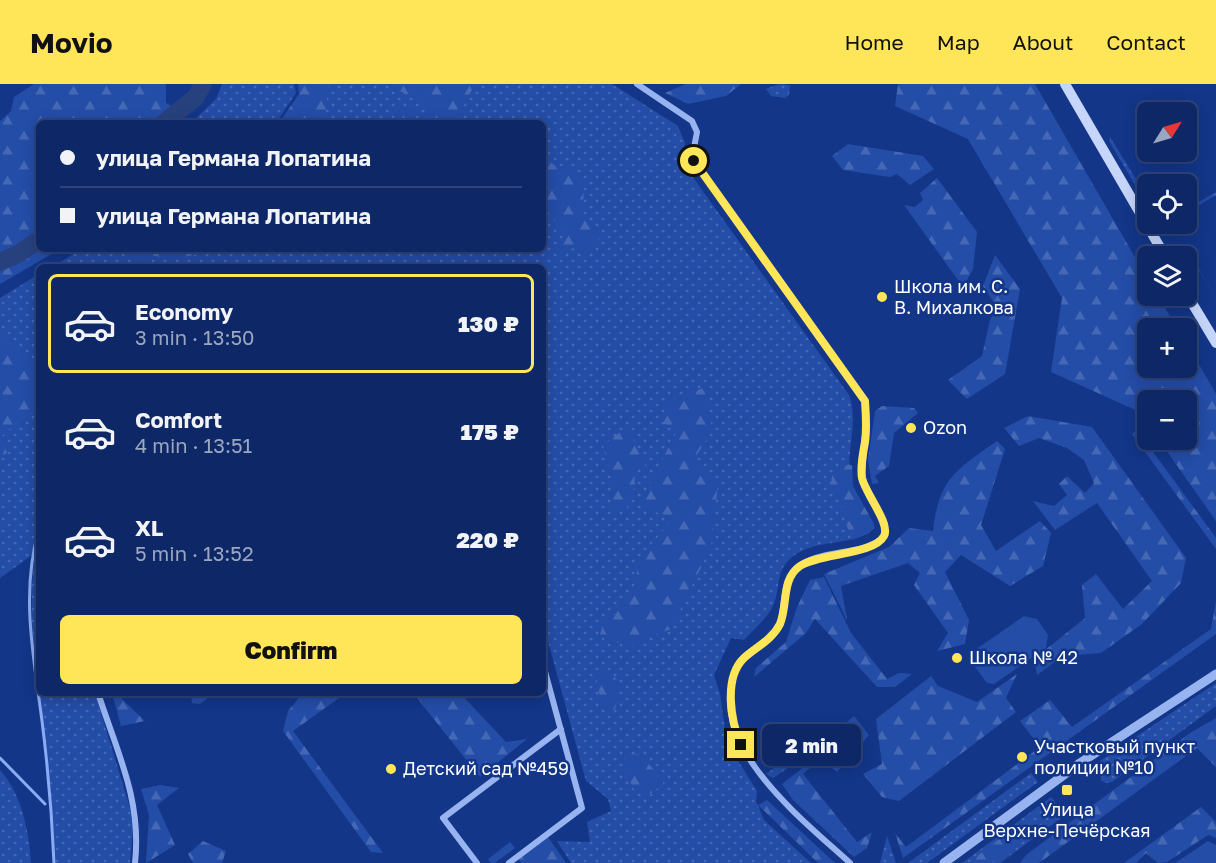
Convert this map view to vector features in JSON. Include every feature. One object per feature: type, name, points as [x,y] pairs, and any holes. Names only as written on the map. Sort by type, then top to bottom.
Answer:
[{"type":"main road","points":[[1065,84],[1159,246]]},
{"type":"main road","points":[[1194,306],[1216,343]]},
{"type":"street","points":[[637,84],[692,121],[697,132],[692,158],[865,401],[862,478],[885,524],[884,537],[868,547],[812,560],[795,570],[786,589],[781,622],[770,639],[742,660],[737,668],[731,697],[733,723],[745,753],[779,796],[850,863]]},
{"type":"street","points":[[944,863],[1080,763],[1216,674]]},
{"type":"street","points":[[509,863],[582,808],[546,675]]},
{"type":"street","points":[[99,696],[136,808],[138,829],[135,863]]},
{"type":"street","points":[[477,863],[443,818],[561,729]]},
{"type":"green space","points":[[34,84],[166,84],[166,103],[177,109],[159,120],[36,120],[36,237],[25,246],[0,255],[0,121],[11,111],[14,97]]},
{"type":"green space","points":[[222,84],[294,84],[296,93],[278,120],[194,120],[216,99]]},
{"type":"green space","points":[[298,84],[328,84],[325,120],[281,120],[299,94]]},
{"type":"green space","points":[[323,84],[612,84],[678,126],[685,143],[682,162],[849,395],[853,416],[849,468],[851,485],[875,528],[858,538],[819,545],[791,558],[782,571],[772,608],[744,640],[731,638],[714,675],[720,694],[727,743],[757,791],[756,801],[764,820],[811,863],[571,863],[557,841],[590,842],[587,822],[611,811],[608,799],[586,781],[546,634],[546,264],[57,264],[77,252],[546,252],[546,120],[325,120]]},
{"type":"green space","points":[[383,84],[475,84],[457,120],[428,120],[425,102]]},
{"type":"green space","points":[[686,84],[741,84],[726,96],[688,104],[665,93]]},
{"type":"green space","points":[[779,84],[790,85],[789,95],[785,98],[771,96],[766,89]]},
{"type":"green space","points":[[898,84],[1035,84],[1137,261],[1137,306],[1164,306],[1171,318],[1137,318],[1137,378],[1197,378],[1197,361],[1216,394],[1216,521],[1166,450],[1197,450],[1197,390],[1137,390],[1137,411],[1051,372],[1062,298],[968,139],[895,106]]},
{"type":"green space","points":[[411,107],[418,120],[394,120],[396,108]]},
{"type":"green space","points":[[1110,137],[1137,181],[1137,188],[1109,141]]},
{"type":"green space","points":[[848,144],[923,156],[934,169],[910,185],[897,174],[890,177],[843,170],[832,156]]},
{"type":"green space","points":[[546,156],[552,164],[570,168],[584,188],[582,216],[598,227],[600,239],[588,251],[571,248],[558,251],[557,245],[568,234],[546,210]]},
{"type":"green space","points":[[937,178],[977,232],[973,269],[963,287],[904,205],[915,207],[923,200],[920,193]]},
{"type":"green space","points":[[1216,192],[1216,195],[1197,206],[1197,203]]},
{"type":"green space","points":[[36,246],[36,252],[55,252],[0,284],[0,267]]},
{"type":"green space","points":[[123,252],[199,252],[200,254],[172,259],[150,255],[152,264],[136,264]]},
{"type":"green space","points":[[995,255],[1020,289],[1005,374],[967,399],[948,380],[982,356],[990,320],[997,307],[983,286]]},
{"type":"green space","points":[[36,276],[36,668],[32,617],[35,553],[0,578],[0,298]]},
{"type":"green space","points":[[0,335],[36,362],[36,411],[26,414],[1,437],[7,453],[0,457]]},
{"type":"green space","points":[[706,387],[712,431],[693,461],[718,483],[711,547],[671,629],[644,638],[641,649],[621,641],[611,645],[600,635],[606,613],[615,615],[637,582],[637,561],[673,519],[639,505],[677,431],[664,424],[665,402]]},
{"type":"green space","points":[[882,406],[914,408],[918,413],[894,433],[889,466],[875,476],[879,483],[872,484],[868,460],[875,411]]},
{"type":"green space","points":[[1028,416],[1092,427],[1186,558],[1181,583],[1142,624],[1101,653],[1077,655],[1071,650],[1037,675],[1034,659],[1085,618],[1082,585],[1096,574],[1123,609],[1152,581],[1097,503],[1055,530],[1033,501],[1054,506],[1067,495],[1059,484],[1067,476],[1085,493],[1094,483],[1084,460],[1067,448],[1039,438],[1019,446],[1004,428]]},
{"type":"green space","points":[[627,427],[646,465],[634,472],[635,485],[626,510],[614,509],[612,481],[603,445]]},
{"type":"green space","points":[[1137,430],[1137,441],[1132,434]]},
{"type":"green space","points":[[997,441],[1005,449],[981,525],[996,551],[1040,521],[1051,533],[1043,566],[1010,586],[961,555],[945,572],[969,620],[965,644],[937,651],[948,633],[914,585],[920,573],[908,563],[841,586],[847,620],[824,574],[889,547],[909,528],[933,531],[940,499],[952,477],[960,468]]},
{"type":"green space","points":[[1144,450],[1152,450],[1216,538],[1216,549]]},
{"type":"green space","points":[[852,465],[853,486],[874,524],[870,533],[852,540],[841,510],[845,500],[830,492],[832,475],[839,466]]},
{"type":"green space","points":[[824,577],[851,633],[887,679],[899,673],[912,674],[895,687],[877,687],[815,619],[806,633],[754,677],[756,668],[786,642],[797,607],[810,580]]},
{"type":"green space","points":[[1216,601],[1216,634],[903,858],[895,833],[906,847],[1040,747],[1020,721],[1050,700],[1072,727],[1211,629]]},
{"type":"green space","points":[[1024,616],[1037,619],[1048,635],[1046,648],[994,684],[987,683],[972,663],[972,652]]},
{"type":"green space","points":[[605,669],[622,684],[612,719],[601,702],[596,676]]},
{"type":"green space","points":[[1017,674],[1006,698],[1016,712],[899,801],[882,797],[863,774],[882,764],[876,719],[931,676],[938,686],[977,702]]},
{"type":"green space","points":[[1216,683],[1216,706],[1112,782],[1106,783],[1100,780],[1102,778],[1099,774],[1097,776],[1094,768],[1097,763]]},
{"type":"green space","points":[[39,696],[96,696],[130,808],[133,828],[130,863],[54,863],[48,774]]},
{"type":"green space","points":[[113,696],[122,696],[145,721],[121,726]]},
{"type":"green space","points":[[191,696],[210,696],[200,704],[192,703]]},
{"type":"green space","points":[[300,696],[342,696],[293,731],[383,853],[371,852],[283,731],[288,711]]},
{"type":"green space","points":[[415,696],[463,696],[506,742],[527,739],[480,777]]},
{"type":"green space","points":[[854,716],[869,735],[837,772],[820,759],[803,774],[857,842],[872,832],[867,848],[854,857],[793,800],[782,784],[831,746],[836,731]]},
{"type":"green space","points":[[1216,718],[1216,767],[1197,748],[1039,863],[1020,863],[1026,855],[1190,733]]},
{"type":"green space","points":[[641,754],[664,783],[652,793],[635,792],[626,772],[626,755]]},
{"type":"green space","points":[[783,761],[788,768],[773,778],[766,774]]},
{"type":"green space","points":[[0,770],[14,791],[23,814],[31,863],[0,863]]},
{"type":"green space","points":[[1031,773],[1038,782],[927,863],[908,863]]},
{"type":"green space","points":[[160,785],[179,788],[157,805],[175,845],[146,863],[149,815],[141,789]]},
{"type":"green space","points":[[1051,797],[1065,815],[1000,863],[962,863]]},
{"type":"green space","points":[[767,800],[835,863],[818,863],[758,805]]},
{"type":"green space","points":[[1201,807],[1216,822],[1216,838],[1208,835],[1167,862],[1158,863],[1146,853],[1136,863],[1124,863]]},
{"type":"green space","points":[[1018,825],[1014,845],[991,863],[968,863]]},
{"type":"green space","points":[[887,836],[896,863],[880,863]]},
{"type":"green space","points":[[548,837],[566,863],[521,863],[518,858]]},
{"type":"green space","points":[[203,841],[226,851],[222,863],[193,863],[188,854]]},
{"type":"green space","points":[[1208,841],[1216,845],[1216,863],[1175,863]]},
{"type":"green space","points":[[510,842],[515,848],[495,863],[491,863],[488,859]]},
{"type":"waterway","points":[[168,120],[196,97],[203,84]]},
{"type":"waterway","points":[[0,262],[36,242]]},
{"type":"waterway","points":[[36,542],[30,577],[29,601],[36,674]]},
{"type":"waterway","points":[[39,696],[48,774],[54,863]]},
{"type":"waterway","points":[[0,758],[45,804]]},
{"type":"place","name":"Школа им. С. В. Михалкова","points":[[882,297]]},
{"type":"place","name":"Ozon","points":[[911,428]]},
{"type":"place","name":"Школа № 42","points":[[957,658]]},
{"type":"place","name":"Участковый пункт полиции №10","points":[[1022,757]]},
{"type":"place","name":"Детский сад №459","points":[[391,769]]},
{"type":"place","name":"Улица Верхне-Печёрская","points":[[1067,790]]},
{"type":"route","points":[[694,161],[865,401],[862,478],[885,524],[886,531],[879,542],[868,547],[812,560],[795,570],[790,576],[781,622],[770,639],[742,660],[737,668],[731,697],[733,723],[741,745]]}]
